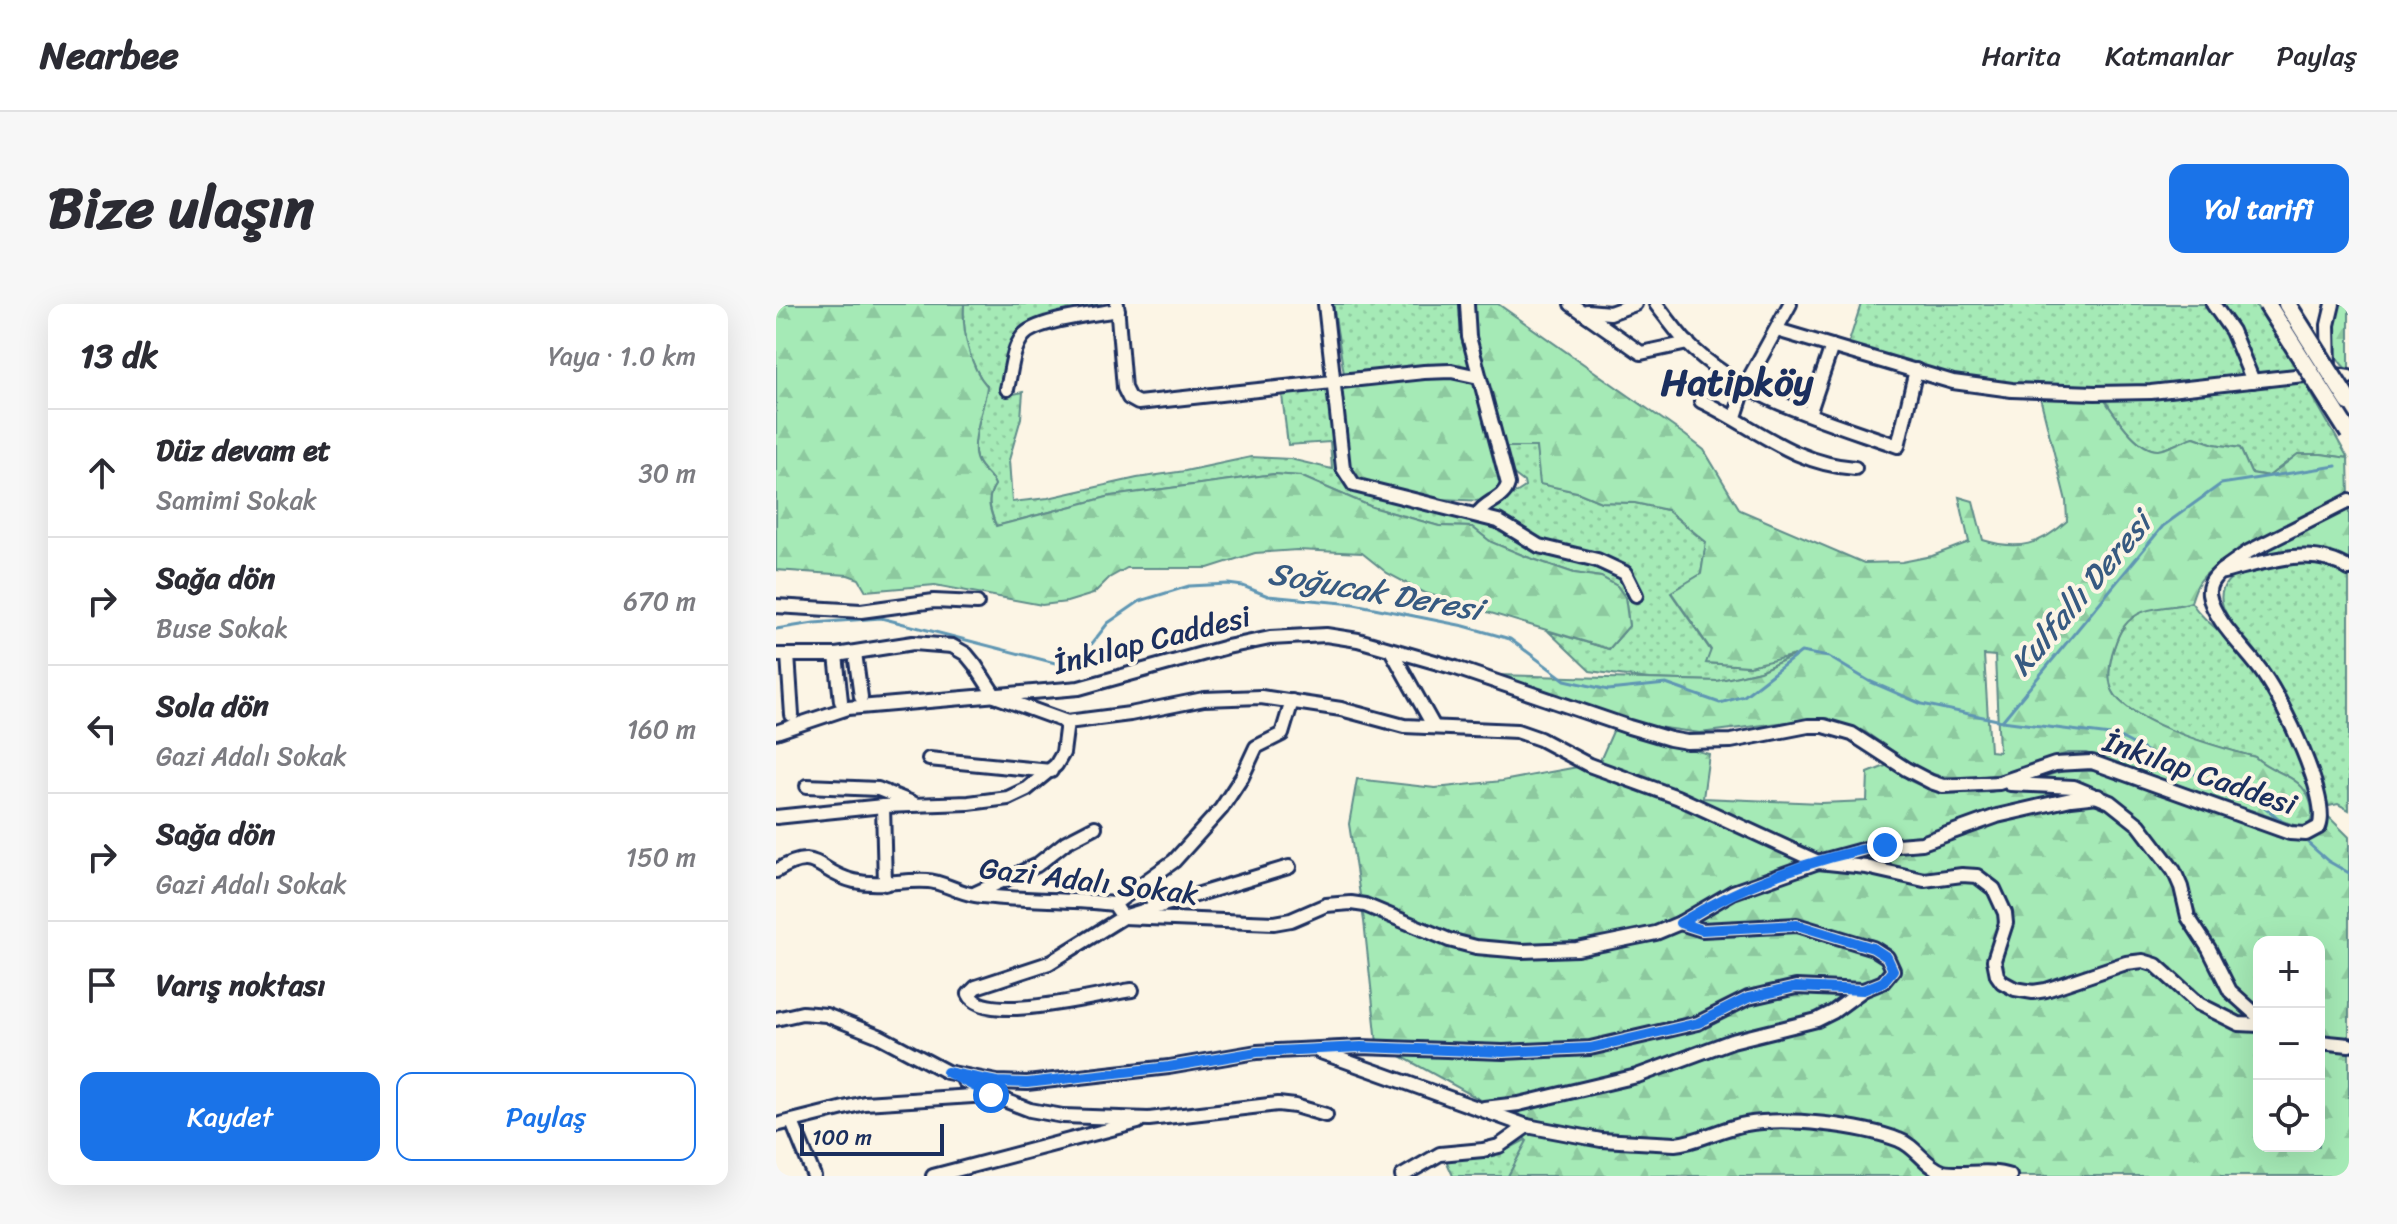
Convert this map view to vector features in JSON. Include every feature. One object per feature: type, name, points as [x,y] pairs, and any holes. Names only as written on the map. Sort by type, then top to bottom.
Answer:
[{"type":"highway","points":[[2267,304],[2349,433]]},
{"type":"highway","points":[[2287,304],[2349,402]]},
{"type":"street","points":[[1325,304],[1343,468],[1354,485],[1498,521],[1539,546],[1616,567],[1625,573],[1636,595]]},
{"type":"street","points":[[1467,304],[1469,337],[1508,484],[1504,494],[1483,506],[1477,515]]},
{"type":"street","points":[[1571,304],[1641,353],[1688,343]]},
{"type":"street","points":[[1584,311],[1610,313],[1635,304]]},
{"type":"street","points":[[1656,304],[1688,343],[1745,386],[1809,414],[1898,446],[1916,370]]},
{"type":"street","points":[[1735,417],[1745,386],[1790,304]]},
{"type":"street","points":[[2213,304],[2232,331],[2253,381]]},
{"type":"street","points":[[2330,374],[2328,325],[2333,304]]},
{"type":"street","points":[[1007,389],[1016,350],[1025,333],[1038,326],[1118,307],[1124,388],[1129,398],[1142,404],[1437,371],[1479,377]]},
{"type":"street","points":[[1777,330],[1953,382],[2043,392],[2125,393],[2330,374],[2349,377]]},
{"type":"street","points":[[1809,414],[1832,346]]},
{"type":"street","points":[[1701,401],[1735,417],[1760,436],[1812,461],[1855,468]]},
{"type":"street","points":[[2219,573],[2248,552],[2349,501]]},
{"type":"street","points":[[2219,573],[2305,556],[2327,558],[2349,569]]},
{"type":"street","name":"İnkılap Caddesi","points":[[776,732],[848,708],[1079,688],[1189,656],[1270,638],[1342,636],[1456,668],[1670,739],[1687,742],[1731,741],[1808,726],[1824,726],[1867,741],[1906,769],[1943,786],[1999,783],[2055,764],[2092,762],[2290,833],[2306,834],[2319,827],[2322,805],[2289,720],[2265,676],[2220,618],[2213,604],[2209,589],[2213,578],[2219,573]]},
{"type":"street","points":[[776,606],[861,611],[934,601],[977,603]]},
{"type":"street","points":[[792,715],[782,655],[836,655],[913,643],[952,646],[966,654],[995,696],[1067,722],[1130,714],[1204,699],[1261,697],[1341,709],[1391,723],[1517,731],[1540,739],[1589,765],[1677,797],[1818,862],[1866,867],[1913,879],[1970,875],[1986,881],[2001,900],[2006,923],[1994,960],[1995,967],[2002,982],[2015,989],[2033,992],[2046,990],[2126,963],[2143,961],[2156,965],[2183,991],[2211,1010],[2239,1024],[2253,1025]]},
{"type":"street","points":[[1391,650],[1434,727]]},
{"type":"street","points":[[855,653],[861,697]]},
{"type":"street","points":[[836,655],[841,701]]},
{"type":"street","points":[[1114,904],[1174,861],[1205,829],[1232,794],[1256,747],[1282,734],[1292,701]]},
{"type":"street","points":[[776,817],[1008,798],[1027,789],[1051,771],[1063,753],[1067,722]]},
{"type":"street","points":[[929,759],[1051,771]]},
{"type":"street","points":[[1999,783],[2068,786],[2098,796],[2139,825],[2165,857],[2179,881],[2188,917],[2209,949],[2230,991],[2253,1012]]},
{"type":"street","points":[[807,786],[878,789],[916,805]]},
{"type":"street","name":"Gazi Adalı Sokak","points":[[776,871],[793,860],[805,859],[854,881],[885,884],[931,881],[973,895],[1114,904],[1123,917],[1274,923],[1291,920],[1326,905],[1351,903],[1365,905],[1467,945],[1533,951],[1589,947],[1646,936],[1680,923],[1733,892],[1818,862],[1873,847],[1922,843],[1997,816],[2098,796]]},
{"type":"street","points":[[883,806],[885,884]]},
{"type":"street","points":[[973,895],[1037,865],[1066,842],[1095,827]]},
{"type":"street","points":[[1132,990],[1007,1008],[981,1004],[973,1001],[969,994],[976,987],[1060,957],[1123,917],[1289,867]]},
{"type":"street","name":"Gazi Adalı Sokak","points":[[1680,923],[1702,930],[1797,925],[1873,948],[1887,957],[1893,970],[1883,982],[1863,990]]},
{"type":"street","points":[[947,1072],[997,1082],[1027,1083],[1169,1067],[1257,1052],[1407,1047],[1533,1052],[1590,1048],[1698,1023],[1748,998],[1796,987],[1863,990]]},
{"type":"street","points":[[1481,1109],[1519,1104],[1655,1071],[1732,1041],[1817,1020],[1863,990]]},
{"type":"street","points":[[776,1019],[802,1013],[826,1015],[879,1036],[991,1095],[1047,1114],[1149,1119]]},
{"type":"street","points":[[2325,1043],[2349,1045]]},
{"type":"street","points":[[1312,1049],[1527,1126],[1601,1140],[1657,1145],[1686,1143],[1746,1124],[1834,1125],[1901,1140],[1942,1171],[1960,1174],[1992,1171],[2010,1176]]},
{"type":"street","points":[[776,1125],[864,1103],[991,1095]]},
{"type":"street","points":[[933,1176],[1149,1119],[1278,1104],[1326,1115]]},
{"type":"street","points":[[792,1122],[814,1176]]},
{"type":"street","points":[[1402,1176],[1440,1154],[1499,1146],[1527,1126]]},
{"type":"green space","points":[[776,304],[964,304],[968,347],[987,386],[975,453],[979,464],[995,485],[989,500],[996,526],[1111,496],[1274,474],[1300,476],[1372,507],[1439,526],[1472,527],[1491,542],[1527,557],[1574,573],[1601,577],[1617,586],[1625,597],[1629,626],[1609,649],[1425,593],[1387,573],[1362,553],[1297,550],[1255,553],[1208,568],[1127,568],[1109,578],[1093,594],[1042,605],[935,585],[866,591],[859,579],[848,575],[776,570]]},
{"type":"green space","points":[[964,304],[1102,304],[1032,324],[1015,337],[1000,391],[1004,396],[1023,392],[1021,418],[1009,460],[1012,502],[1048,498],[1251,457],[1290,459],[1332,469],[1330,442],[1288,445],[1282,395],[1332,389],[1340,469],[1346,481],[1359,492],[1488,523],[1510,532],[1529,547],[1612,570],[1624,577],[1632,597],[1639,595],[1633,580],[1612,563],[1540,543],[1492,515],[1491,509],[1525,487],[1524,482],[1511,472],[1504,447],[1536,447],[1541,484],[1577,492],[1601,502],[1635,503],[1667,510],[1706,543],[1701,574],[1671,593],[1711,651],[1707,663],[1749,666],[1801,652],[1760,671],[1717,681],[1649,679],[1590,671],[1548,631],[1609,649],[1629,626],[1625,597],[1617,586],[1601,577],[1574,573],[1527,557],[1491,542],[1472,527],[1439,526],[1372,507],[1300,476],[1274,474],[1111,496],[996,526],[990,501],[995,485],[979,464],[975,453],[987,386],[968,347]]},
{"type":"green space","points":[[1333,304],[1460,304],[1472,368],[1443,365],[1344,374]]},
{"type":"green space","points":[[1473,304],[1498,304],[1704,450],[1740,510],[1864,563],[1902,562],[1932,556],[1969,542],[1959,497],[1973,501],[1983,540],[1996,543],[2028,544],[2048,536],[2067,521],[2066,501],[2040,397],[2103,398],[2134,438],[2150,449],[2162,449],[2194,437],[2240,448],[2251,473],[2269,476],[2298,454],[2348,458],[2349,497],[2224,560],[2198,584],[2191,602],[2150,610],[2132,618],[2118,636],[2110,666],[2112,690],[2131,710],[2183,735],[2255,757],[2295,781],[2307,794],[2311,804],[2310,823],[2306,828],[2297,826],[2086,753],[2068,753],[2005,774],[1965,778],[1940,776],[1921,770],[1865,732],[1820,718],[1700,733],[1643,725],[1495,675],[1717,681],[1760,671],[1795,655],[1749,666],[1706,663],[1711,650],[1671,592],[1701,574],[1706,542],[1667,510],[1635,503],[1601,502],[1577,492],[1540,484],[1536,447],[1504,447],[1473,329]],"holes":[[[1984,655],[1995,656],[1999,752],[1990,751]]]},
{"type":"green space","points":[[1861,304],[2207,304],[2220,321],[2244,375],[2126,389],[2000,384],[1952,377],[1848,345]]},
{"type":"green space","points":[[2220,304],[2255,304],[2300,371],[2257,376]]},
{"type":"green space","points":[[2338,304],[2349,304],[2349,371],[2334,349],[2333,331]]},
{"type":"green space","points":[[1439,376],[1475,382],[1503,480],[1501,488],[1483,501],[1442,499],[1361,484],[1348,468],[1339,386]]},
{"type":"green space","points":[[2304,381],[2348,458],[2298,454],[2269,476],[2251,473],[2240,448],[2195,437],[2162,449],[2150,449],[2134,438],[2103,398],[2142,397]]},
{"type":"green space","points":[[2349,506],[2349,561],[2337,555],[2312,551],[2248,559],[2248,556]]},
{"type":"green space","points":[[2300,563],[2333,568],[2349,578],[2349,810],[2338,804],[2329,806],[2307,746],[2280,687],[2232,623],[2221,597],[2228,581],[2236,575],[2257,568]]},
{"type":"green space","points":[[2191,602],[2248,658],[2259,673],[2297,748],[2311,805],[2301,786],[2294,780],[2255,757],[2151,722],[2132,711],[2110,685],[2111,657],[2124,626],[2144,611]]},
{"type":"green space","points":[[1614,729],[1709,754],[1703,798],[1821,803],[1867,801],[1868,773],[1888,765],[1910,781],[1940,794],[1991,792],[2063,771],[2094,771],[2255,824],[2296,841],[2304,842],[2316,837],[2325,828],[2329,817],[2349,837],[2349,1176],[1508,1176],[1527,1141],[1490,1105],[1377,1043],[1364,921],[1349,824],[1357,779],[1435,788],[1502,781],[1599,763]]},
{"type":"green space","points":[[1525,1140],[1527,1142],[1508,1176],[1453,1176],[1446,1160],[1501,1153]]},
{"type":"waterway","name":"Kulfallı Deresi","points":[[2002,721],[2163,526],[2221,484],[2336,466]]},
{"type":"waterway","name":"Soğucak Deresi","points":[[776,629],[881,618],[1063,665],[1079,660],[1108,623],[1140,601],[1189,586],[1228,584],[1268,596],[1354,604],[1464,626],[1510,639],[1565,680],[1608,690],[1666,684],[1720,703],[1744,696],[1801,652],[1829,657],[1869,681],[1922,704],[2002,721],[2118,736],[2161,759],[2260,803],[2285,824]]},
{"type":"waterway","points":[[2309,844],[2328,861],[2349,873]]},
{"type":"district","name":"Hatipköy","points":[[1737,382]]},
{"type":"route","points":[[991,1095],[947,1072],[997,1082],[1027,1083],[1169,1067],[1257,1052],[1361,1047],[1503,1052],[1576,1050],[1606,1046],[1698,1023],[1748,998],[1796,987],[1863,990],[1883,982],[1893,970],[1891,961],[1873,948],[1797,925],[1702,930],[1680,923],[1713,901],[1754,884],[1818,862],[1885,845]]}]
